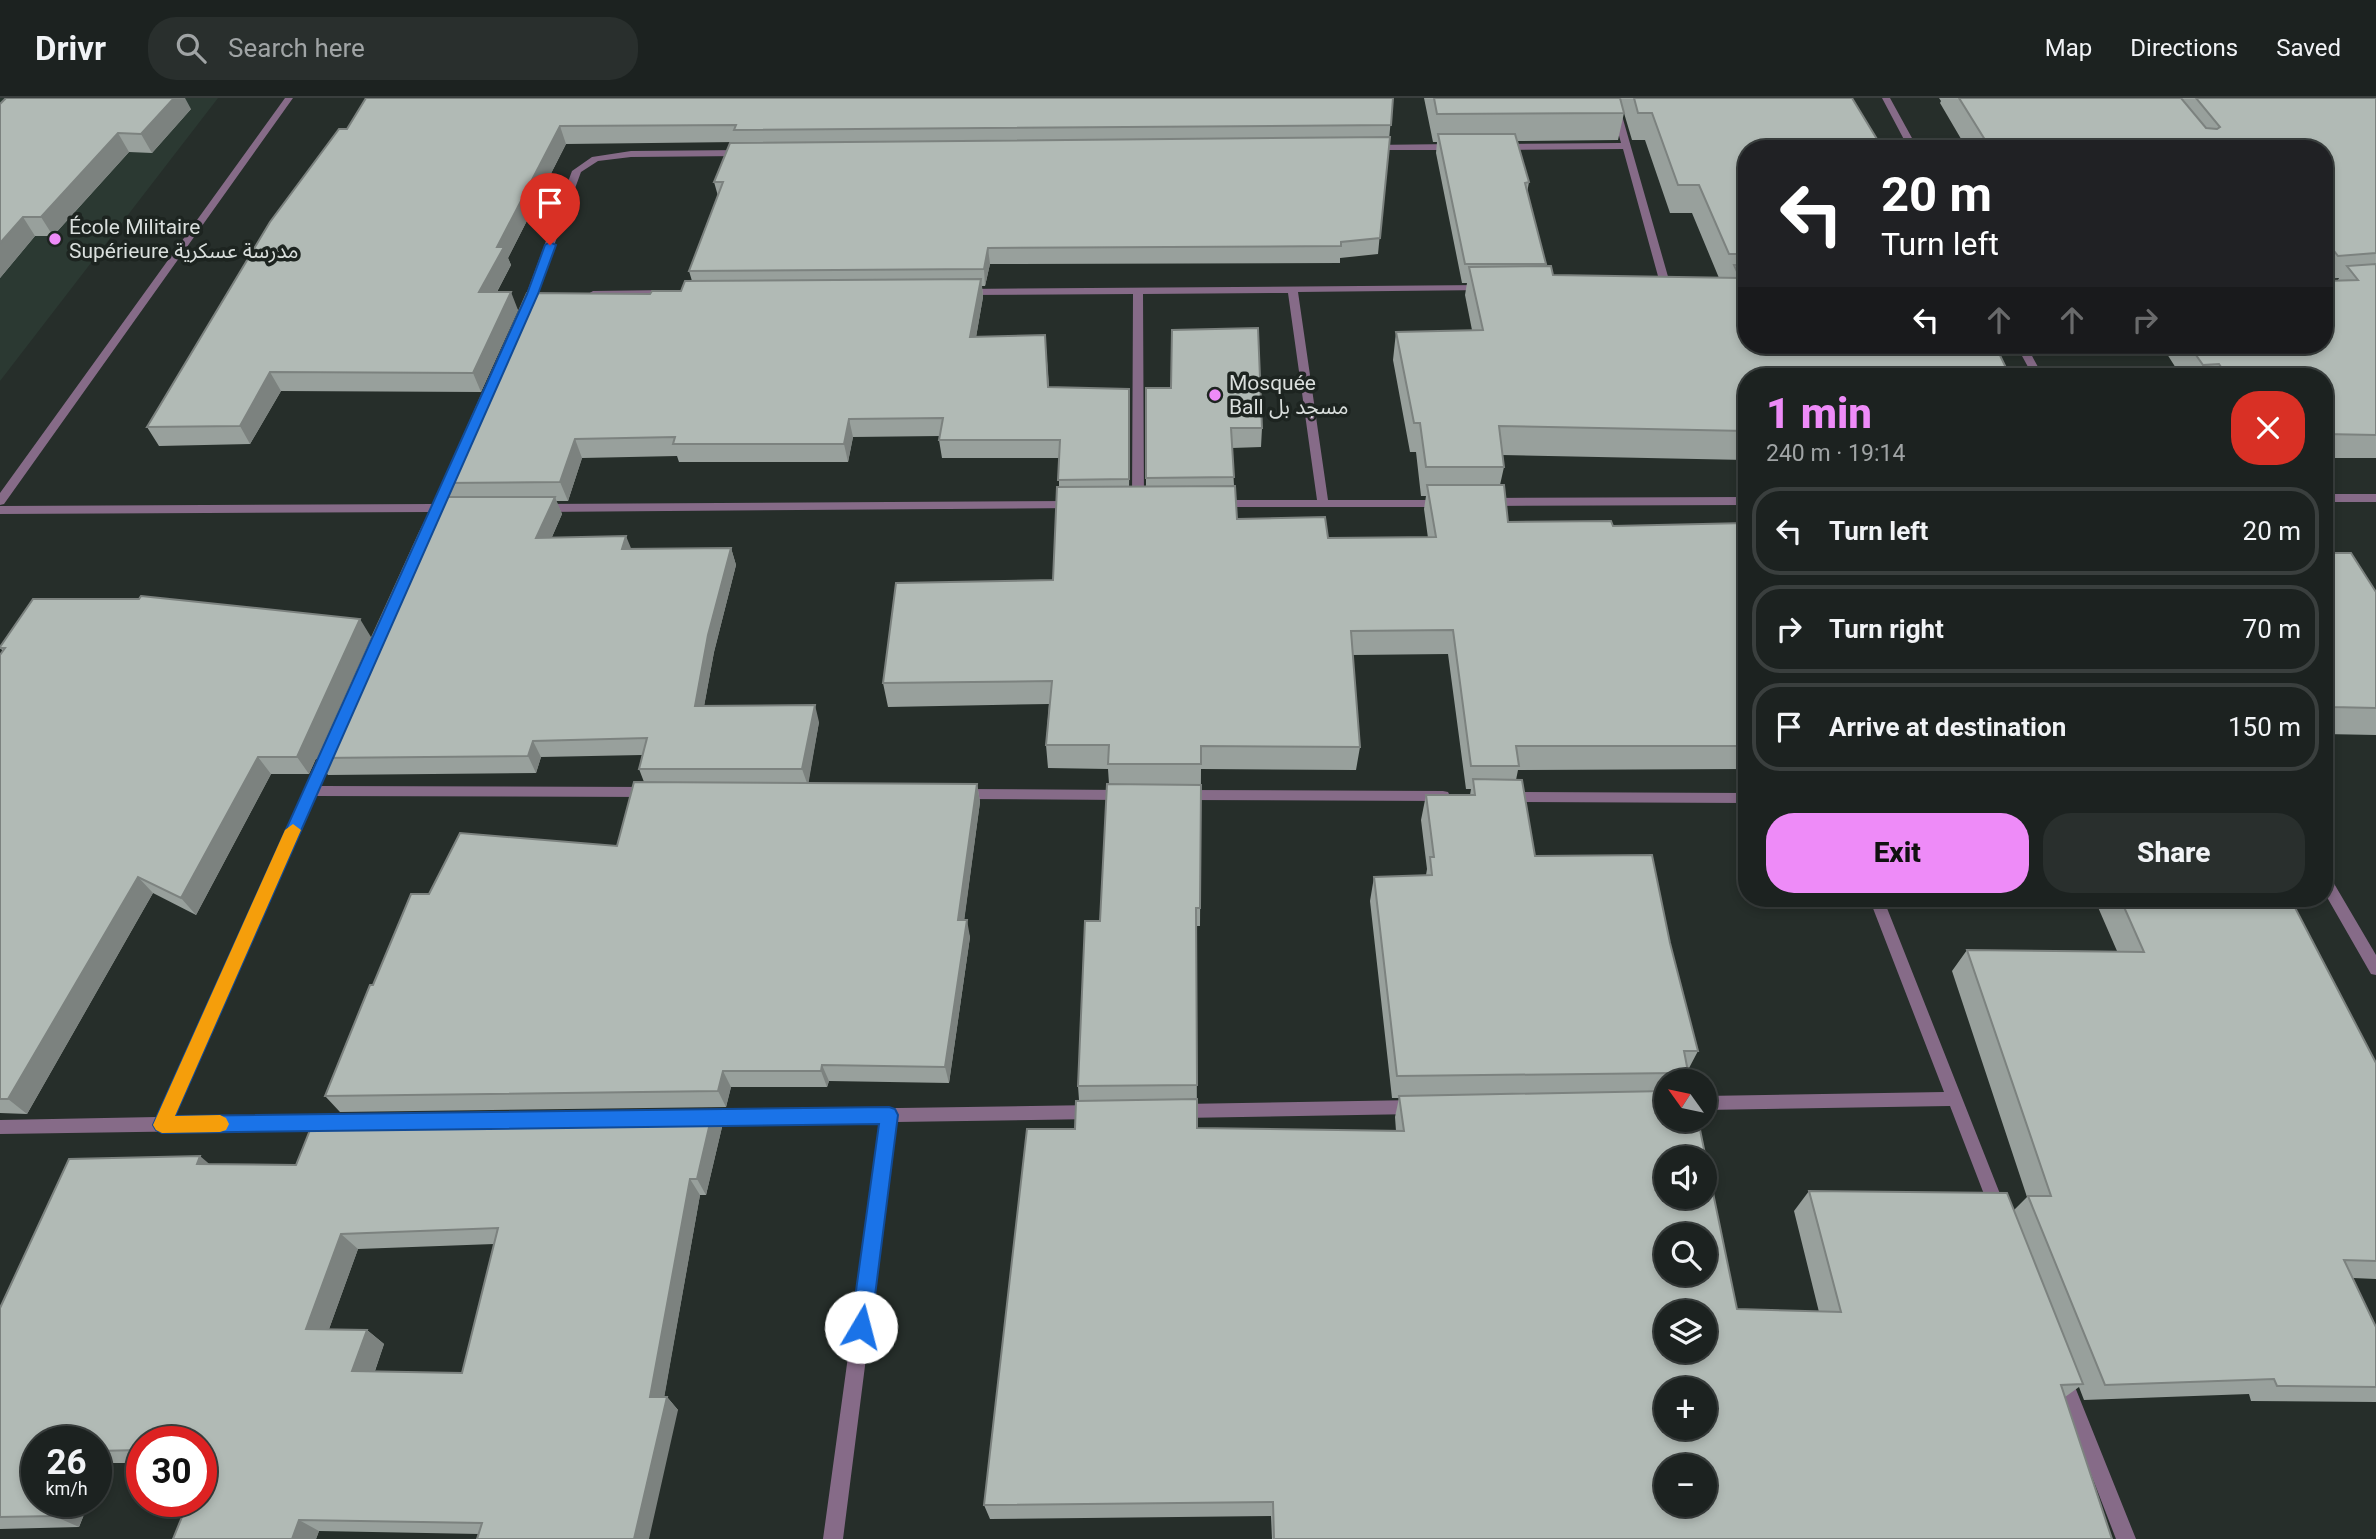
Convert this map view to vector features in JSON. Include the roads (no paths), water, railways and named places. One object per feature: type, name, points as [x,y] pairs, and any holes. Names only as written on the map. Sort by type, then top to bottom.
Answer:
[{"type":"street","points":[[0,501],[289,98]]},
{"type":"street","points":[[1613,98],[1667,287]]},
{"type":"street","points":[[1886,98],[1909,140]]},
{"type":"street","points":[[1489,147],[1627,146]]},
{"type":"street","points":[[1364,148],[1461,147]]},
{"type":"street","points":[[521,320],[539,294],[577,172],[595,159],[631,154],[755,153]]},
{"type":"street","points":[[1653,287],[1680,287]]},
{"type":"street","points":[[959,292],[1500,288]]},
{"type":"street","points":[[1124,505],[1145,505],[1138,290]]},
{"type":"street","points":[[1293,290],[1323,503]]},
{"type":"street","points":[[587,294],[684,293]]},
{"type":"street","points":[[426,533],[444,508],[459,458]]},
{"type":"street","points":[[2333,498],[2376,498]]},
{"type":"street","points":[[1474,503],[1738,501]]},
{"type":"street","points":[[1204,504],[1460,503]]},
{"type":"street","points":[[533,508],[1083,505]]},
{"type":"street","points":[[0,510],[444,508]]},
{"type":"street","points":[[162,1125],[333,741]]},
{"type":"street","points":[[311,790],[658,792]]},
{"type":"street","points":[[950,794],[1145,795]]},
{"type":"street","points":[[1172,795],[1464,796]]},
{"type":"street","points":[[1492,797],[1738,799]]},
{"type":"street","points":[[2333,894],[2376,969]]},
{"type":"street","points":[[1880,907],[2005,1229]]},
{"type":"street","points":[[1717,1103],[1955,1099]]},
{"type":"street","points":[[1166,1111],[1430,1107]]},
{"type":"street","points":[[679,1118],[1111,1112]]},
{"type":"street","points":[[833,1539],[889,1115]]},
{"type":"street","points":[[0,1127],[344,1122]]},
{"type":"street","points":[[2056,1358],[2126,1539]]},
{"type":"place","name":"École Militaire Supérieure مدرسة عسكرية","points":[[55,239]]},
{"type":"place","name":"Mosquée Ball مسجد بل","points":[[1215,395]]}]
